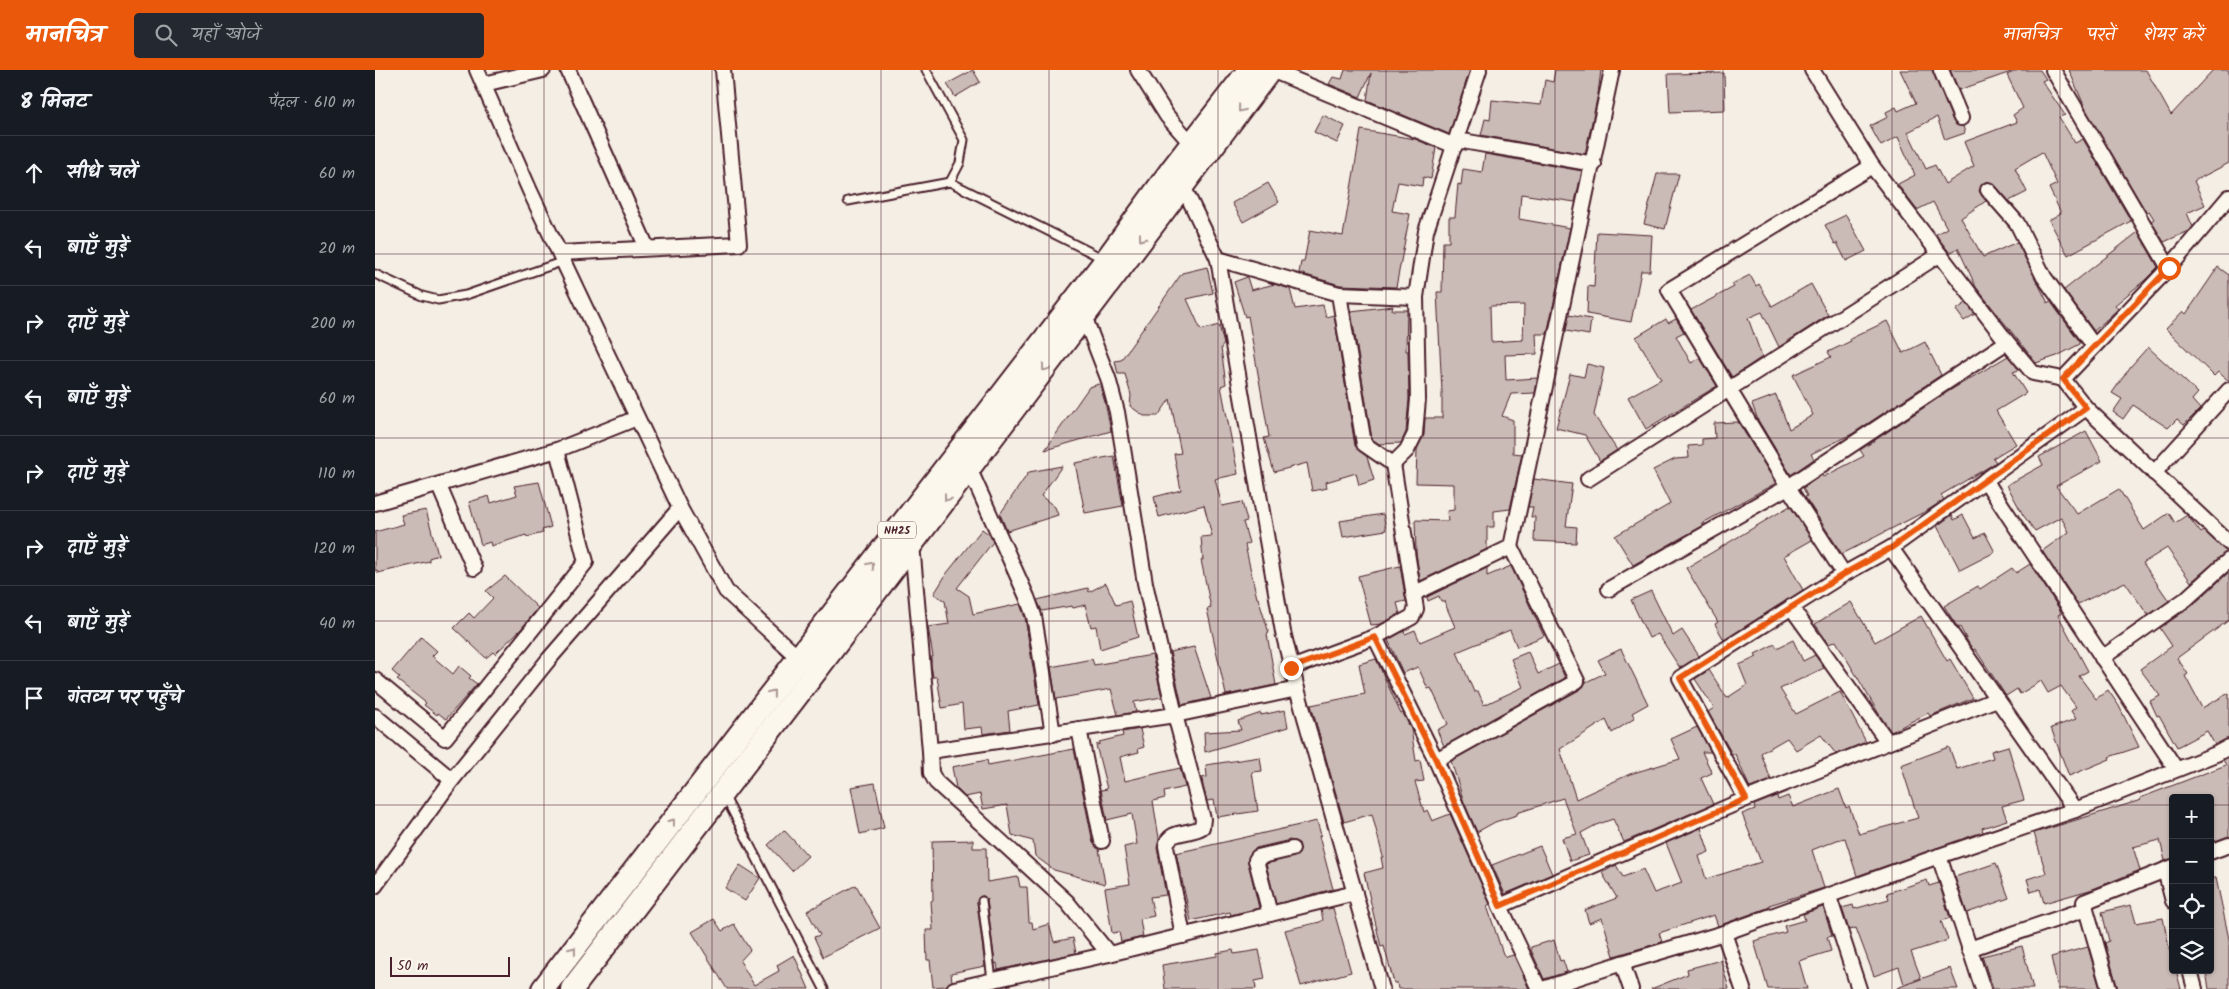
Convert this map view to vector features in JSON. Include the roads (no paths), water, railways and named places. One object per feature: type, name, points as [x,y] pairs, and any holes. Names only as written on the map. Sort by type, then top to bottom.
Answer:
[{"type":"main road","name":"NH25","points":[[1198,151],[1249,70]]},
{"type":"main road","name":"NH25","points":[[572,989],[722,793],[807,665],[1106,260],[1198,151],[1271,70]]},
{"type":"main road","name":"NH25","points":[[543,989],[807,665],[912,544],[1084,316],[1178,176]]},
{"type":"street","points":[[477,70],[530,191],[680,508],[726,591],[807,665]]},
{"type":"street","points":[[484,84],[543,70]]},
{"type":"street","points":[[568,70],[647,248]]},
{"type":"street","points":[[562,257],[647,248],[739,244],[723,70]]},
{"type":"street","points":[[1138,70],[1167,116],[1198,151]]},
{"type":"street","points":[[1271,70],[1456,143],[1594,164]]},
{"type":"street","points":[[1393,464],[1407,450],[1415,434],[1418,400],[1417,297],[1426,231],[1479,70]]},
{"type":"street","points":[[1436,760],[1577,682],[1511,547],[1613,70]]},
{"type":"street","points":[[1812,70],[1872,166],[1939,255],[2033,373],[2063,379],[2086,408],[2229,543]]},
{"type":"street","points":[[1941,70],[1961,118]]},
{"type":"street","points":[[2053,70],[2169,268]]},
{"type":"street","points":[[1844,574],[1788,487],[1669,290],[1872,166]]},
{"type":"street","points":[[1178,176],[1219,259],[1281,622],[1291,668],[1382,989]]},
{"type":"street","points":[[1988,190],[2017,223],[2043,278],[2094,346]]},
{"type":"street","points":[[2063,379],[2169,268],[2229,198]]},
{"type":"street","points":[[1588,479],[1939,255]]},
{"type":"street","points":[[1219,259],[1339,294],[1417,297]]},
{"type":"street","points":[[1291,668],[1375,637],[1412,617],[1415,609],[1393,464],[1364,444],[1339,294]]},
{"type":"street","points":[[1084,316],[1108,378],[1117,412],[1145,583],[1175,715],[1203,819],[1202,827],[1196,831],[1172,835],[1167,841],[1183,936]]},
{"type":"street","points":[[1609,589],[1788,487],[2007,342]]},
{"type":"street","points":[[2154,473],[2229,390]]},
{"type":"street","points":[[1746,799],[1680,678],[1844,574],[1891,548],[2086,408]]},
{"type":"street","points":[[375,503],[439,486],[557,450],[637,418]]},
{"type":"street","points":[[375,680],[445,738],[586,562],[557,450]]},
{"type":"street","points":[[969,468],[1034,616],[1053,734]]},
{"type":"street","points":[[1985,480],[2176,770]]},
{"type":"street","points":[[439,486],[474,568]]},
{"type":"street","points":[[375,886],[452,780],[549,659],[680,508]]},
{"type":"street","points":[[912,544],[931,773],[936,782],[1067,902],[1109,954]]},
{"type":"street","points":[[1413,594],[1511,547]]},
{"type":"street","points":[[1891,548],[2075,810]]},
{"type":"street","points":[[2102,658],[2186,599],[2229,560]]},
{"type":"street","points":[[1791,607],[1888,742]]},
{"type":"street","points":[[1375,637],[1436,760],[1500,906],[1539,989]]},
{"type":"street","points":[[930,751],[1175,715],[1297,689]]},
{"type":"street","points":[[1500,906],[1746,799],[1997,699]]},
{"type":"street","points":[[375,716],[452,780]]},
{"type":"street","points":[[1079,729],[1103,841]]},
{"type":"street","points":[[1543,989],[1622,963],[1725,934],[1939,856],[2075,810],[2229,747]]},
{"type":"street","points":[[2214,851],[2229,845]]},
{"type":"street","points":[[1270,914],[1256,860],[1292,849]]},
{"type":"street","points":[[1939,856],[1983,989]]},
{"type":"street","points":[[2109,989],[2085,902],[2169,869]]},
{"type":"street","points":[[954,989],[1109,954],[1355,893]]},
{"type":"street","points":[[1829,896],[1859,989]]},
{"type":"street","points":[[1969,949],[2086,909]]},
{"type":"street","points":[[1725,934],[1743,989]]},
{"type":"street","points":[[1622,963],[1631,989]]},
{"type":"street","points":[[2191,974],[2195,989]]},
{"type":"lane","points":[[926,70],[964,140],[960,163],[950,182]]},
{"type":"lane","points":[[848,201],[950,182],[1106,260]]},
{"type":"lane","points":[[375,274],[422,296],[438,300],[466,295],[562,257]]},
{"type":"lane","points":[[722,793],[824,989]]},
{"type":"lane","points":[[982,901],[992,980]]}]
